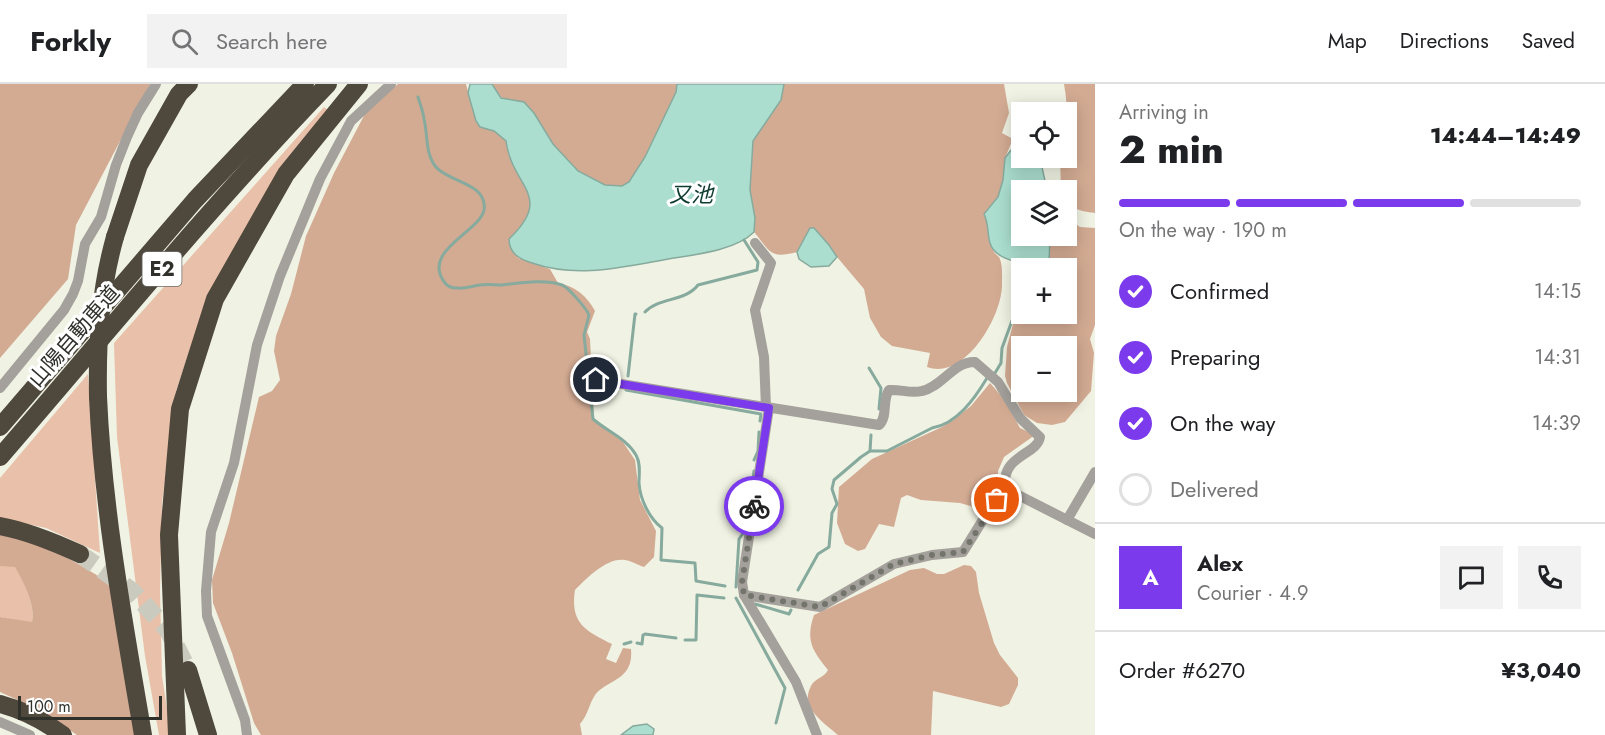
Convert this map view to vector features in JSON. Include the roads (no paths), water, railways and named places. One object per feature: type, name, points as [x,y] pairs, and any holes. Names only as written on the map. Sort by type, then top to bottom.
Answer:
[{"type":"highway","points":[[143,735],[125,627],[100,442],[97,355],[100,307],[107,266],[139,165],[179,94],[189,84]]},
{"type":"highway","name":"山陽自動車道","points":[[0,428],[195,200],[305,84]]},
{"type":"highway","name":"山陽自動車道","points":[[0,457],[230,189],[328,84]]},
{"type":"highway","points":[[177,735],[170,534],[180,409],[215,299],[286,174],[359,84]]},
{"type":"highway","points":[[0,526],[18,529],[44,538],[80,554]]},
{"type":"highway","points":[[189,670],[208,735]]},
{"type":"highway","points":[[0,704],[13,707],[63,735]]},
{"type":"street","points":[[0,388],[63,310],[73,294],[85,244],[101,217],[126,137],[156,84]]},
{"type":"street","points":[[247,735],[245,720],[207,616],[206,591],[211,532],[234,463],[257,345],[280,276],[320,179],[351,121],[391,84]]},
{"type":"street","points":[[755,243],[771,263],[755,310],[764,357],[768,408],[742,582],[744,595],[796,682],[817,735]]},
{"type":"street","points":[[596,380],[879,425],[883,422],[885,396],[889,390],[922,392],[936,386],[959,367],[975,362],[998,382],[1020,418],[1040,437],[1036,445],[1017,458],[1009,467],[1004,479],[1006,491]]},
{"type":"street","points":[[1067,520],[1095,472]]},
{"type":"street","points":[[1006,491],[1095,534]]},
{"type":"street","points":[[744,595],[820,607],[894,564],[932,555],[963,552],[989,510],[1006,491]]},
{"type":"street","points":[[0,722],[30,735]]},
{"type":"water","name":"又池","points":[[470,84],[492,84],[501,98],[524,102],[534,113],[553,144],[578,171],[605,185],[622,186],[629,182],[645,157],[676,92],[677,84],[784,84],[781,100],[753,141],[750,190],[755,218],[754,232],[735,244],[711,252],[597,270],[548,268],[523,260],[513,252],[509,239],[529,212],[530,201],[527,191],[515,170],[506,141],[494,131],[480,127],[476,121],[468,93]]},
{"type":"water","points":[[1011,150],[1011,168],[1042,168],[1045,180],[1011,180],[1011,246],[1050,246],[1049,258],[1011,258],[1011,260],[998,254],[990,243],[984,214],[998,197],[1003,180],[1005,158]]},
{"type":"water","points":[[810,228],[814,228],[837,257],[829,266],[811,267],[799,259],[797,252]]},
{"type":"water","points":[[647,724],[654,729],[653,735],[621,735],[633,726]]},
{"type":"waterway","points":[[418,97],[424,116],[428,150],[432,162],[442,172],[474,188],[484,201],[484,210],[480,218],[445,252],[440,261],[439,272],[445,283],[450,287],[460,288],[548,282],[562,285],[572,294],[589,315],[584,335],[593,419],[622,440],[638,458],[639,483],[643,502],[649,514],[662,528],[661,560],[695,563],[696,581],[725,586]]},
{"type":"waterway","points":[[645,312],[657,304],[686,294],[698,285],[757,270],[758,262],[744,240]]},
{"type":"waterway","points":[[628,376],[636,314]]},
{"type":"waterway","points":[[995,373],[1001,363],[1002,348],[1011,323]]},
{"type":"waterway","points":[[869,368],[881,388],[879,409]]},
{"type":"waterway","points":[[798,590],[818,554],[829,547],[832,513],[837,504],[832,489],[834,480],[870,451],[887,451],[957,416],[971,402],[987,378]]},
{"type":"waterway","points":[[626,390],[761,414],[760,421]]},
{"type":"waterway","points":[[754,460],[758,451],[759,432]]},
{"type":"waterway","points":[[870,451],[871,435]]},
{"type":"waterway","points":[[746,510],[747,496],[751,493],[754,471]]},
{"type":"waterway","points":[[736,587],[739,539],[744,532],[745,520]]},
{"type":"waterway","points":[[685,640],[696,640],[697,595],[724,598]]},
{"type":"waterway","points":[[736,598],[785,688],[776,723]]},
{"type":"waterway","points":[[755,604],[789,614],[791,610]]},
{"type":"waterway","points":[[637,643],[642,644],[645,634],[676,638]]},
{"type":"waterway","points":[[624,644],[631,642]]},
{"type":"tunnel","points":[[80,554],[132,591],[168,630],[188,670]]}]
